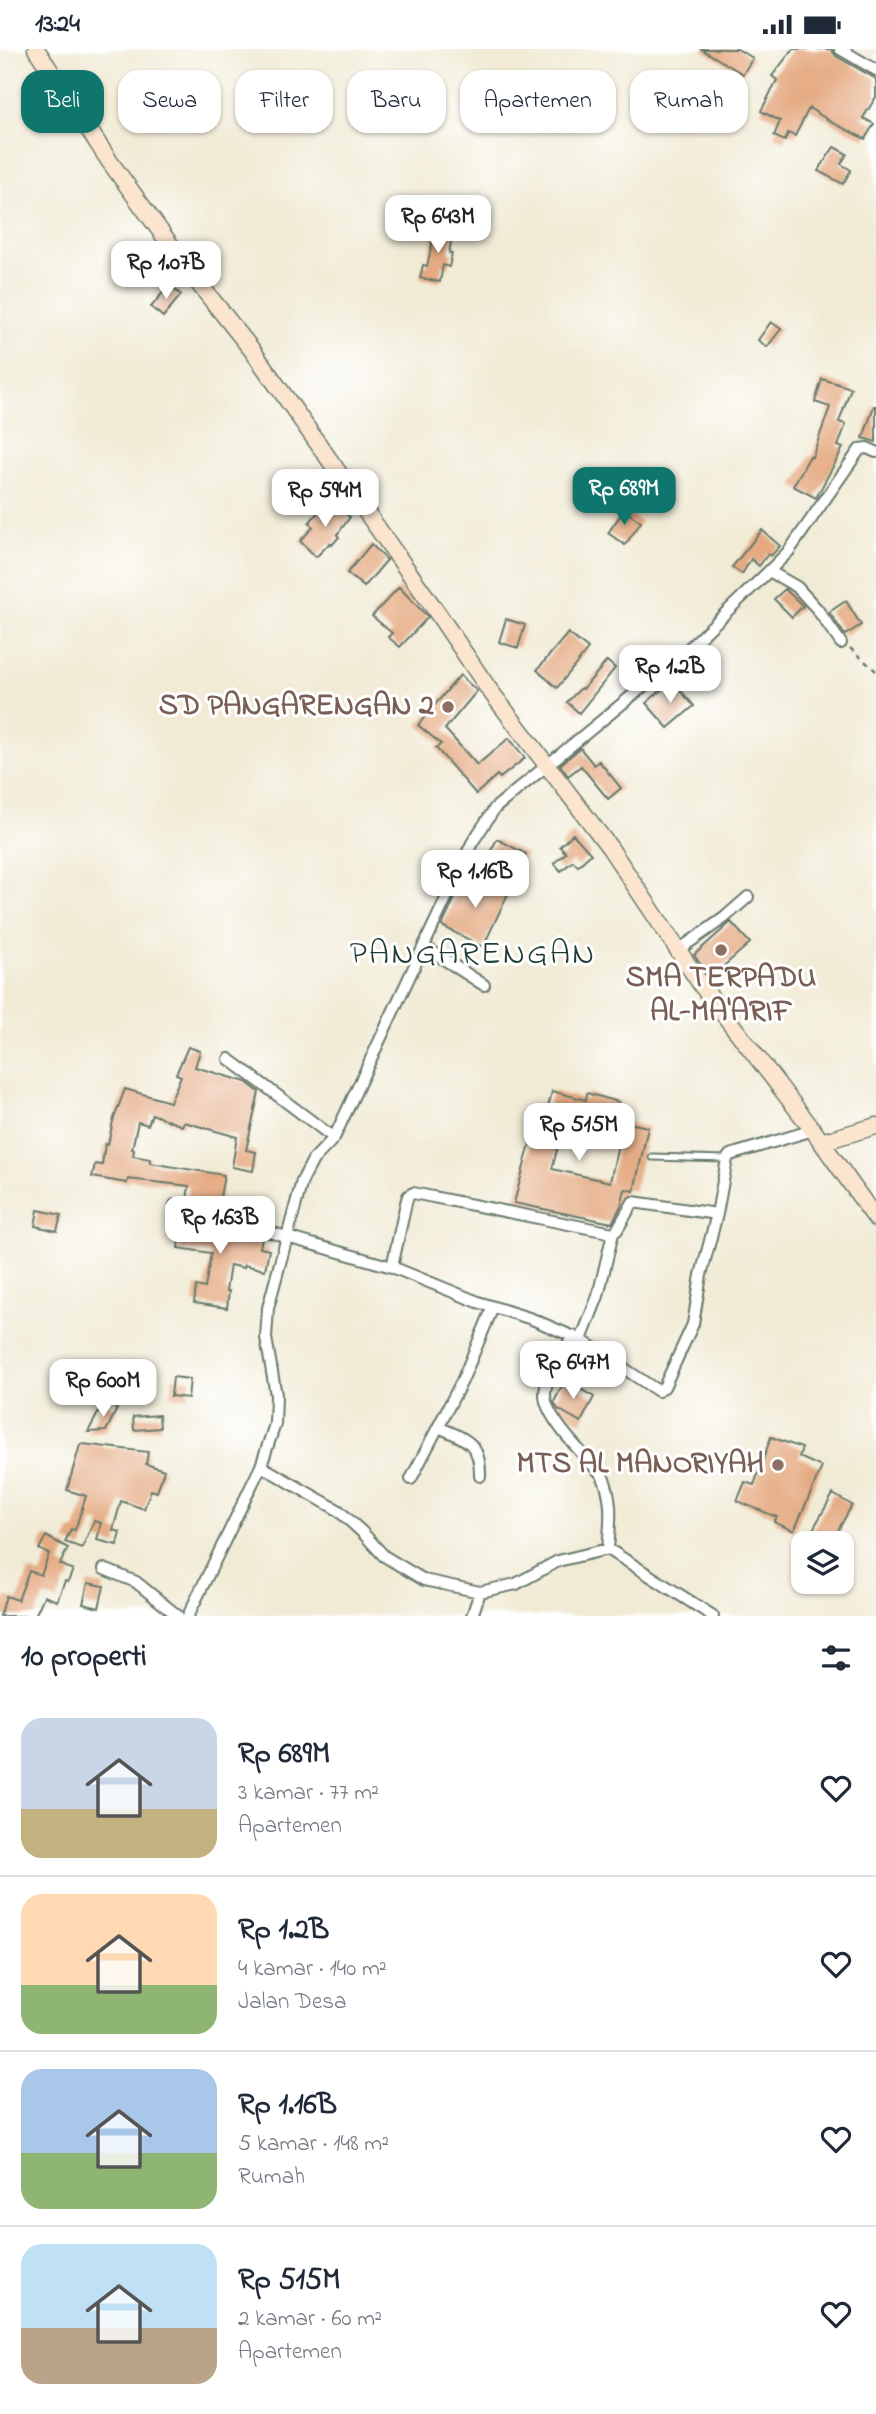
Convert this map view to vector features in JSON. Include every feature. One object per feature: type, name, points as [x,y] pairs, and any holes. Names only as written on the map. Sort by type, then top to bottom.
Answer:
[{"type":"street","points":[[36,49],[110,162],[252,350],[488,688],[610,848],[677,951],[817,1136],[876,1219]]},
{"type":"street","points":[[840,49],[876,70]]},
{"type":"street","points":[[188,1616],[261,1467],[275,1424],[276,1395],[266,1338],[268,1308],[302,1181],[313,1160],[334,1138],[472,843],[495,808],[684,653],[789,551],[860,449],[867,448],[876,452]]},
{"type":"street","points":[[769,571],[797,587],[817,609],[841,643]]},
{"type":"street","points":[[677,951],[724,918],[748,897]]},
{"type":"street","points":[[425,947],[484,985]]},
{"type":"street","points":[[229,1059],[334,1138]]},
{"type":"street","points":[[175,1205],[392,1267],[493,1307],[533,1319],[577,1338],[655,1391],[664,1387],[693,1324],[701,1275],[730,1155],[876,1126]]},
{"type":"street","points":[[392,1267],[406,1203],[408,1196],[413,1193],[613,1233]]},
{"type":"street","points":[[608,1549],[611,1505],[608,1486],[602,1475],[553,1417],[544,1393],[552,1373],[577,1338],[598,1296],[613,1233],[633,1202],[717,1214]]},
{"type":"street","points":[[411,1479],[462,1381],[493,1307]]},
{"type":"street","points":[[438,1427],[470,1442],[481,1462],[480,1476]]},
{"type":"street","points":[[261,1467],[338,1510],[384,1556],[424,1580],[480,1592],[516,1584],[558,1561],[608,1549],[713,1616]]},
{"type":"street","points":[[104,1569],[135,1582],[178,1616]]},
{"type":"street","points":[[472,1616],[480,1592]]},
{"type":"lane","points":[[652,1157],[727,1159]]},
{"type":"path","points":[[841,643],[854,650],[876,671]]},
{"type":"building","points":[[701,49],[737,49],[753,58],[746,70],[736,70]]},
{"type":"building","points":[[793,49],[831,49],[836,56],[876,79],[876,97],[863,118],[874,124],[865,139],[809,108],[795,136],[788,133],[785,141],[774,136],[780,121],[761,111],[777,80],[772,76]]},
{"type":"building","points":[[834,147],[847,154],[841,164],[851,170],[843,184],[818,171]]},
{"type":"building","points":[[436,227],[453,231],[449,267],[443,265],[440,282],[420,278],[423,265],[427,266]]},
{"type":"building","points":[[169,285],[181,295],[163,317],[151,307]]},
{"type":"building","points":[[771,322],[781,329],[767,347],[758,340]]},
{"type":"building","points":[[822,379],[851,388],[839,422],[846,424],[838,446],[843,448],[816,498],[793,486],[810,456],[812,457],[830,407],[815,402]]},
{"type":"building","points":[[876,406],[876,442],[863,438]]},
{"type":"building","points":[[327,501],[350,517],[337,535],[339,537],[316,557],[300,541],[313,527],[309,523]]},
{"type":"building","points":[[624,510],[641,522],[625,545],[608,533]]},
{"type":"building","points":[[762,530],[780,546],[771,556],[768,554],[759,566],[751,559],[742,574],[732,567]]},
{"type":"building","points":[[371,544],[387,560],[364,587],[347,573]]},
{"type":"building","points":[[399,587],[428,617],[400,647],[388,637],[392,633],[372,616]]},
{"type":"building","points":[[785,589],[803,606],[792,617],[774,599]]},
{"type":"building","points":[[846,601],[861,625],[845,635],[829,612]]},
{"type":"building","points":[[506,619],[525,625],[518,648],[499,642]]},
{"type":"building","points":[[568,633],[588,649],[557,688],[537,670]]},
{"type":"building","points":[[607,661],[615,668],[579,713],[567,702],[583,689]]},
{"type":"building","points":[[460,675],[477,691],[445,729],[477,765],[509,738],[525,758],[500,778],[497,775],[476,794],[436,748],[441,744],[418,725]]},
{"type":"building","points":[[672,681],[694,706],[668,728],[646,703]]},
{"type":"building","points":[[580,748],[594,765],[599,761],[621,788],[608,799],[581,766],[568,776],[560,765]]},
{"type":"building","points":[[573,834],[591,854],[578,866],[573,861],[561,871],[554,863],[566,853],[560,846]]},
{"type":"building","points":[[497,839],[526,854],[516,872],[488,856]]},
{"type":"building","points":[[466,874],[508,894],[483,947],[442,926]]},
{"type":"building","name":"SMA TERPADU AL-MA'ARIF","points":[[731,922],[750,943],[710,978],[694,955]]},
{"type":"building","points":[[188,1047],[200,1051],[195,1067],[246,1082],[259,1092],[246,1150],[256,1152],[253,1171],[232,1167],[237,1137],[184,1122],[182,1126],[152,1114],[148,1125],[138,1122],[133,1156],[150,1159],[150,1163],[224,1175],[218,1209],[187,1200],[189,1186],[128,1179],[127,1183],[92,1177],[95,1164],[102,1165],[105,1144],[108,1145],[113,1121],[125,1089],[170,1102],[181,1076],[176,1074]]},
{"type":"building","points":[[552,1091],[586,1100],[587,1093],[619,1102],[613,1123],[575,1113],[572,1122],[565,1120],[552,1169],[610,1182],[623,1122],[648,1127],[634,1191],[625,1189],[621,1206],[612,1223],[514,1203],[536,1122],[544,1124]]},
{"type":"building","points":[[38,1210],[61,1215],[57,1231],[35,1226]]},
{"type":"building","points":[[182,1215],[262,1238],[260,1248],[269,1250],[265,1270],[230,1265],[226,1291],[229,1291],[227,1308],[194,1303],[196,1286],[205,1288],[211,1253],[178,1248]]},
{"type":"building","points":[[173,1377],[190,1379],[188,1398],[171,1396]]},
{"type":"building","points":[[565,1380],[594,1397],[581,1422],[558,1409],[554,1402]]},
{"type":"building","points":[[104,1402],[117,1409],[106,1431],[88,1432]]},
{"type":"building","points":[[159,1415],[160,1428],[134,1430],[133,1417]]},
{"type":"building","points":[[771,1437],[802,1448],[799,1457],[822,1467],[794,1531],[774,1522],[777,1517],[737,1501],[745,1482],[754,1485]]},
{"type":"building","points":[[80,1445],[148,1452],[146,1464],[164,1470],[157,1492],[151,1490],[144,1509],[121,1501],[113,1530],[120,1532],[117,1545],[97,1540],[101,1523],[94,1521],[82,1548],[65,1542],[71,1529],[75,1530],[86,1496],[67,1490]]},
{"type":"building","points":[[833,1494],[852,1505],[838,1531],[812,1531]]},
{"type":"building","points":[[46,1536],[68,1548],[60,1564],[73,1570],[68,1582],[65,1581],[57,1601],[44,1596],[35,1616],[0,1616],[6,1596],[18,1600],[29,1571],[41,1575],[49,1554],[39,1549]]},
{"type":"building","points":[[88,1583],[104,1586],[99,1608],[83,1604]]},
{"type":"place","name":"SD PANGARENGAN 2","points":[[448,707]]},
{"type":"place","name":"SMA TERPADU AL-MA'ARIF","points":[[721,950]]},
{"type":"place","name":"MTS AL MANORIYAH","points":[[778,1465]]},
{"type":"district","name":"PANGARENGAN","points":[[473,955]]}]
